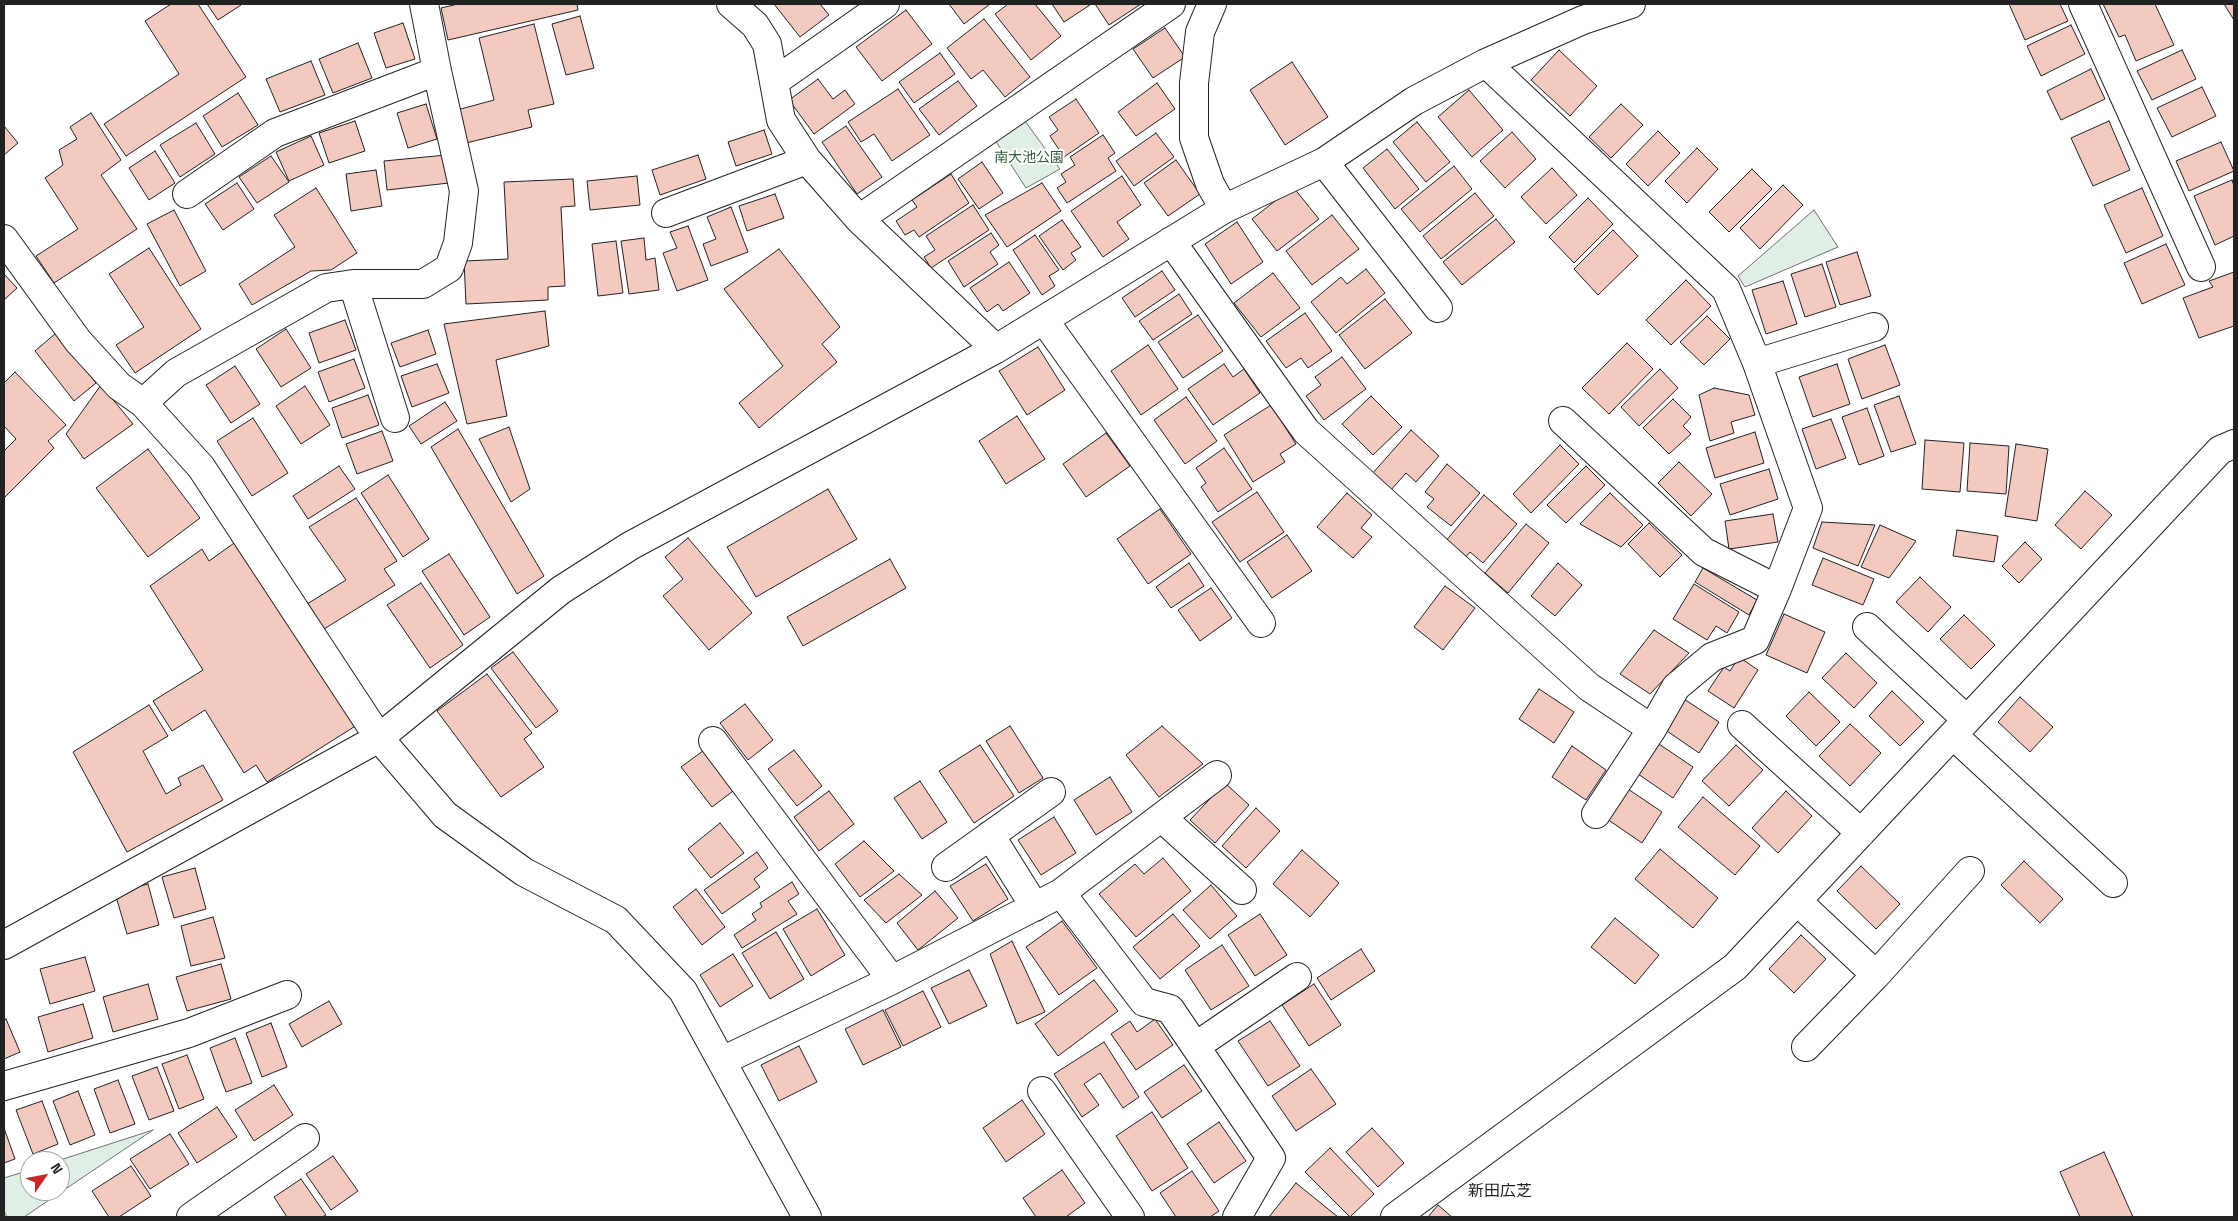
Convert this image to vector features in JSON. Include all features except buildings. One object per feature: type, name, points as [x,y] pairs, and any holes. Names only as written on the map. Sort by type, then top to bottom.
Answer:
[{"type":"street","points":[[143,403],[176,373],[298,302],[326,288],[354,284],[424,284],[449,268],[458,243],[464,191],[424,4]]},
{"type":"street","points":[[731,4],[755,25],[767,44],[781,120],[807,160],[859,219],[996,349]]},
{"type":"street","points":[[774,82],[885,4]]},
{"type":"street","points":[[859,219],[1171,4]]},
{"type":"street","points":[[1175,4],[1186,19],[1200,32]]},
{"type":"street","points":[[1212,4],[1200,32],[1194,83],[1194,138],[1210,184],[1224,210]]},
{"type":"street","points":[[4,945],[379,738],[561,590],[630,546],[996,349],[1170,241],[1224,210],[1324,162],[1414,101],[1486,63],[1582,20],[1631,4]]},
{"type":"street","points":[[2083,4],[2202,267]]},
{"type":"street","points":[[1486,63],[1726,289],[1757,363],[1808,508],[1777,590],[1754,640],[1712,657],[1676,688],[1652,729],[1596,814]]},
{"type":"street","points":[[187,194],[275,133],[437,71]]},
{"type":"street","points":[[666,213],[807,160]]},
{"type":"street","points":[[1324,162],[1438,308]]},
{"type":"street","points":[[4,239],[78,342],[119,386],[143,403],[201,467],[379,738],[445,815],[524,872],[616,920],[683,991],[807,1217]]},
{"type":"street","points":[[1170,241],[1306,431],[1589,687],[1652,729]]},
{"type":"street","points":[[354,284],[395,418]]},
{"type":"street","points":[[1044,320],[1261,623]]},
{"type":"street","points":[[1757,363],[1874,327]]},
{"type":"street","points":[[1563,421],[1704,552],[1777,590]]},
{"type":"street","points":[[1395,1217],[1735,967],[2220,450],[2234,444]]},
{"type":"street","points":[[1867,627],[1960,728],[2113,883]]},
{"type":"street","points":[[1742,725],[1861,833]]},
{"type":"street","points":[[713,741],[892,980]]},
{"type":"street","points":[[722,1061],[892,980],[1061,894],[1217,775]]},
{"type":"street","points":[[946,867],[1051,792]]},
{"type":"street","points":[[1162,818],[1242,890]]},
{"type":"street","points":[[990,835],[1035,906]]},
{"type":"street","points":[[1806,1047],[1876,975],[1970,871]]},
{"type":"street","points":[[1061,894],[1144,1002],[1170,1009],[1271,1158],[1237,1217]]},
{"type":"street","points":[[1797,901],[1876,975]]},
{"type":"street","points":[[1196,1046],[1297,977]]},
{"type":"street","points":[[4,1086],[189,1032],[287,995]]},
{"type":"street","points":[[1042,1091],[1130,1217]]},
{"type":"street","points":[[191,1217],[305,1138]]},
{"type":"green space","name":"南大池公園","points":[[1025,121],[1060,169],[1026,188],[995,140]]},
{"type":"green space","points":[[1814,210],[1838,247],[1745,287],[1738,276]]},
{"type":"green space","points":[[153,1130],[70,1186],[70,1157]]},
{"type":"green space","points":[[20,1173],[20,1201],[48,1201],[24,1217],[7,1217],[4,1211],[4,1178]]},
{"type":"district","name":"新田広芝","points":[[1500,1192]]}]
